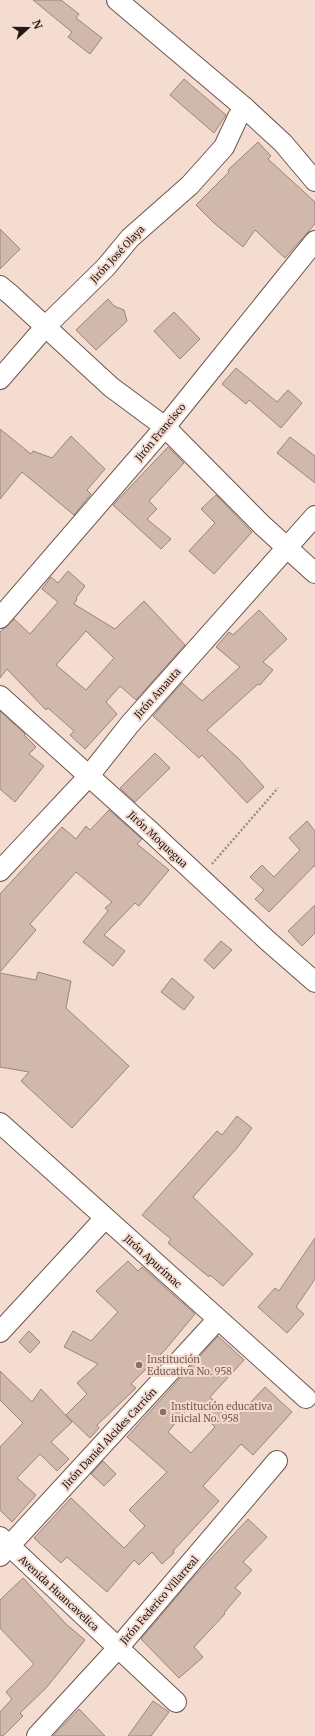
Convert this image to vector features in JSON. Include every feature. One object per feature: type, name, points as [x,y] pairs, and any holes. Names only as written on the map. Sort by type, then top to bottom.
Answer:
[{"type":"street","points":[[117,0],[245,108],[282,143],[315,181]]},
{"type":"street","name":"Jirón José Olaya","points":[[0,379],[46,326],[106,267],[130,238],[190,185],[224,147],[238,117],[245,108]]},
{"type":"street","name":"Jirón Francisco","points":[[0,618],[165,427],[315,241]]},
{"type":"street","points":[[0,286],[46,326],[111,387],[165,427],[262,525],[315,573]]},
{"type":"street","name":"Jirón Amauta","points":[[0,871],[88,776],[130,724],[315,516]]},
{"type":"street","name":"Jirón Moquegua","points":[[0,696],[315,982]]},
{"type":"street","name":"Jirón Apurímac","points":[[0,1123],[306,1398]]},
{"type":"street","points":[[0,1332],[105,1218]]},
{"type":"street","name":"Jirón Daniel Alcides Carrión","points":[[3,1546],[218,1319]]},
{"type":"street","name":"Jirón Federico Villarreal","points":[[37,1736],[118,1648],[277,1461]]},
{"type":"street","name":"Avenida Huancavelica","points":[[3,1546],[118,1648],[176,1702]]},
{"type":"path","points":[[200,878],[278,788]]},
{"type":"building","points":[[33,0],[61,0],[79,14],[76,18],[102,38],[90,54],[68,37],[72,32]]},
{"type":"building","points":[[184,79],[226,115],[214,133],[170,95]]},
{"type":"building","points":[[258,142],[271,156],[268,159],[315,202],[315,224],[285,258],[255,230],[243,247],[214,223],[196,205],[229,172],[228,170]]},
{"type":"building","points":[[0,229],[20,249],[0,269]]},
{"type":"building","points":[[108,299],[114,306],[124,310],[127,321],[96,350],[76,330]]},
{"type":"building","points":[[174,312],[200,339],[180,359],[154,331]]},
{"type":"building","points":[[236,368],[277,402],[288,390],[302,403],[281,428],[249,400],[246,404],[222,384]]},
{"type":"building","points":[[0,429],[31,454],[33,451],[52,458],[71,436],[105,469],[87,490],[91,494],[74,515],[22,472],[0,499]]},
{"type":"building","points":[[290,437],[315,456],[315,483],[277,453]]},
{"type":"building","points":[[168,447],[184,463],[149,501],[157,509],[147,519],[171,539],[161,549],[113,505]]},
{"type":"building","points":[[216,495],[252,532],[214,574],[189,551],[215,523],[201,509]]},
{"type":"building","points":[[68,571],[85,586],[76,598],[77,599],[74,604],[115,629],[144,601],[185,645],[136,700],[120,686],[106,702],[117,714],[85,749],[70,735],[74,731],[48,708],[46,710],[7,669],[0,678],[0,632],[14,619],[30,634],[58,602],[42,589],[51,577],[58,583]],"holes":[[[86,631],[114,658],[86,690],[56,665]]]},
{"type":"building","points":[[259,610],[287,639],[263,662],[273,670],[260,685],[258,684],[207,730],[238,758],[264,787],[247,803],[202,755],[199,758],[153,716],[182,683],[202,701],[240,667],[216,647],[229,632],[233,635]]},
{"type":"building","points":[[0,711],[25,734],[24,735],[36,747],[29,754],[44,766],[15,802],[0,789]]},
{"type":"building","points":[[155,753],[170,768],[135,802],[120,788]]},
{"type":"building","points":[[109,810],[142,839],[137,844],[169,870],[139,906],[135,903],[104,935],[125,951],[113,966],[83,942],[108,911],[105,908],[112,902],[76,872],[30,924],[36,930],[0,972],[0,894],[62,827],[76,839],[86,826],[90,830]]},
{"type":"building","points":[[307,821],[315,831],[315,867],[314,866],[269,912],[255,899],[264,890],[250,877],[262,865],[274,877],[300,850],[289,838]]},
{"type":"building","points":[[315,905],[315,933],[302,946],[288,931]]},
{"type":"building","points":[[221,941],[232,950],[214,969],[204,960]]},
{"type":"building","points":[[38,972],[71,981],[66,1008],[129,1066],[72,1128],[21,1081],[29,1072],[0,1067],[0,973],[36,980]]},
{"type":"building","points":[[172,978],[194,997],[184,1010],[161,992]]},
{"type":"building","points":[[237,1116],[252,1128],[237,1148],[193,1197],[253,1254],[223,1286],[210,1275],[209,1277],[168,1243],[171,1239],[142,1215],[217,1131],[222,1135]]},
{"type":"building","points":[[315,1238],[315,1279],[296,1307],[304,1314],[287,1333],[258,1307],[275,1288],[279,1291]]},
{"type":"building","points":[[128,1261],[138,1271],[142,1267],[195,1314],[165,1350],[131,1384],[136,1388],[97,1425],[99,1428],[90,1438],[66,1415],[87,1394],[77,1383],[98,1364],[64,1347],[73,1331],[91,1341],[118,1312],[96,1291]]},
{"type":"building","points":[[29,1331],[40,1342],[30,1353],[19,1342]]},
{"type":"building","points":[[218,1336],[244,1360],[210,1397],[234,1420],[265,1387],[292,1412],[253,1455],[241,1444],[203,1486],[219,1501],[173,1551],[174,1553],[162,1564],[152,1552],[139,1565],[134,1560],[107,1592],[67,1557],[61,1563],[34,1538],[71,1498],[124,1548],[145,1526],[129,1510],[167,1472],[127,1437]],"holes":[[[191,1404],[215,1427],[191,1453],[168,1432]]]},
{"type":"building","points":[[0,1371],[32,1402],[41,1389],[72,1422],[51,1442],[69,1459],[57,1471],[40,1454],[17,1478],[36,1495],[12,1522],[0,1510],[0,1447],[23,1423],[0,1400]]},
{"type":"building","points":[[103,1461],[116,1474],[104,1486],[91,1474]]},
{"type":"building","points":[[248,1519],[267,1537],[243,1562],[252,1570],[235,1588],[241,1593],[224,1613],[225,1614],[194,1647],[203,1657],[179,1678],[141,1639],[190,1581]]},
{"type":"building","points":[[23,1578],[67,1625],[85,1640],[46,1688],[20,1713],[23,1716],[3,1736],[0,1736],[0,1712],[12,1699],[6,1692],[34,1664],[0,1628],[0,1600]]},
{"type":"building","points":[[153,1701],[169,1712],[151,1736],[128,1736]]},
{"type":"building","points":[[79,1709],[105,1736],[53,1736]]},
{"type":"place","name":"Institución Educativa No. 958","points":[[139,1365]]},
{"type":"place","name":"Institución educativa inicial No. 958","points":[[163,1412]]}]
